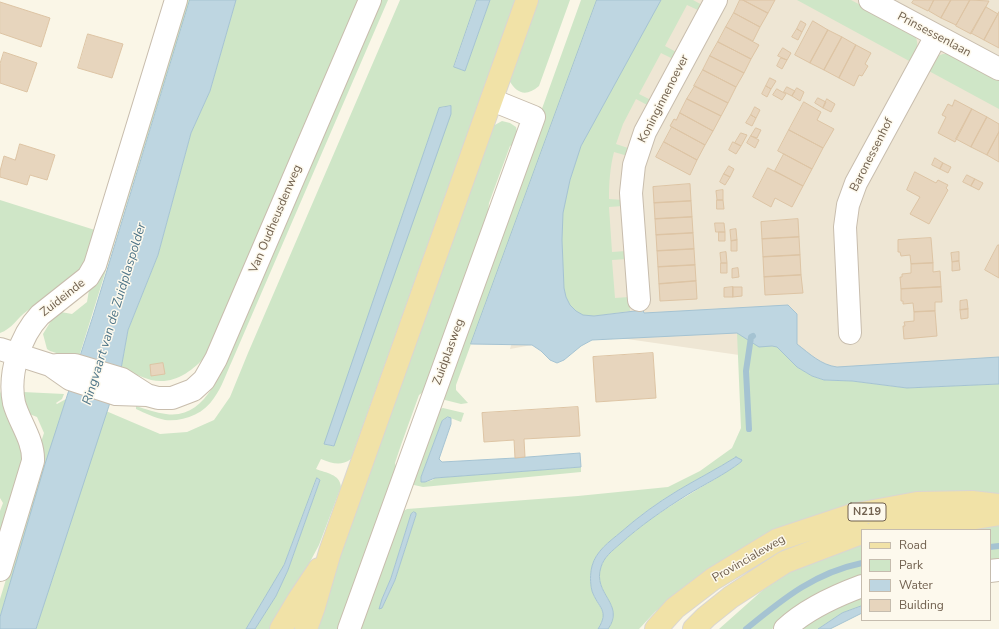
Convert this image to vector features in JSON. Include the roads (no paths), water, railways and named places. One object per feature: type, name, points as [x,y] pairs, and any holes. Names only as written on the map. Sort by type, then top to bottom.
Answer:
[{"type":"main road","points":[[306,629],[314,608],[330,552],[527,0]]},
{"type":"main road","name":"Provincialeweg","points":[[656,629],[675,608],[713,579],[777,540],[852,515],[917,503],[972,502],[999,505]]},
{"type":"main road","name":"N219","points":[[883,529],[902,525],[945,523],[999,514]]},
{"type":"main road","name":"Provincialeweg","points":[[694,629],[706,617],[731,597],[785,562],[861,533]]},
{"type":"main road","points":[[281,629],[299,598],[330,552]]},
{"type":"street","name":"Zuideinde","points":[[0,570],[33,461],[31,447],[14,403],[9,352],[26,334],[33,322],[88,277],[95,265],[176,0]]},
{"type":"street","name":"Van Oudheusdenweg","points":[[9,352],[158,398],[172,398],[193,390],[204,380],[216,359],[370,0]]},
{"type":"street","name":"Koninginnenoever","points":[[639,300],[631,193],[634,165],[645,132],[716,0]]},
{"type":"street","name":"Prinsessenlaan","points":[[870,0],[999,69]]},
{"type":"street","name":"Baronessenhof","points":[[850,333],[845,227],[848,205],[856,184],[936,36]]},
{"type":"street","name":"Zuidplasweg","points":[[349,629],[534,117],[492,100]]},
{"type":"street","points":[[785,629],[816,608],[842,594],[861,586]]},
{"type":"water","name":"Ringvaart van de Zuidplaspolder","points":[[190,0],[236,0],[210,91],[191,133],[158,255],[128,330],[121,369],[36,629],[0,629],[0,617],[45,464],[93,316]]},
{"type":"water","points":[[477,0],[490,0],[465,71],[454,67]]},
{"type":"water","points":[[597,0],[661,0],[581,146],[570,180],[563,213],[562,240],[564,288],[570,305],[576,311],[583,315],[594,316],[643,310],[644,313],[788,305],[797,314],[797,344],[816,358],[831,366],[837,367],[999,357],[999,384],[907,388],[852,381],[824,380],[812,376],[797,367],[777,347],[759,347],[737,333],[592,340],[581,346],[564,360],[557,363],[550,360],[532,345],[471,344]]},
{"type":"water","points":[[451,106],[451,114],[334,446],[324,444],[439,108]]},
{"type":"water","points":[[448,417],[451,418],[451,424],[439,459],[442,462],[580,453],[581,467],[435,478],[421,482],[421,477],[442,421]]},
{"type":"water","points":[[736,457],[742,460],[741,462],[661,512],[628,537],[606,557],[602,563],[599,576],[601,585],[613,613],[608,629],[598,629],[603,613],[594,597],[590,578],[592,566],[600,551],[627,526],[655,505]]},
{"type":"water","points":[[317,478],[320,480],[288,570],[276,596],[255,629],[246,629],[284,565]]},
{"type":"water","points":[[414,512],[416,515],[395,580],[382,608],[379,609],[391,578],[411,514]]},
{"type":"water","points":[[861,606],[861,614],[830,629],[818,629],[842,613]]},
{"type":"waterway","points":[[749,429],[746,371],[751,337],[753,336]]},
{"type":"waterway","points":[[991,547],[999,546]]},
{"type":"waterway","points":[[746,629],[800,588],[829,573],[861,563]]}]
